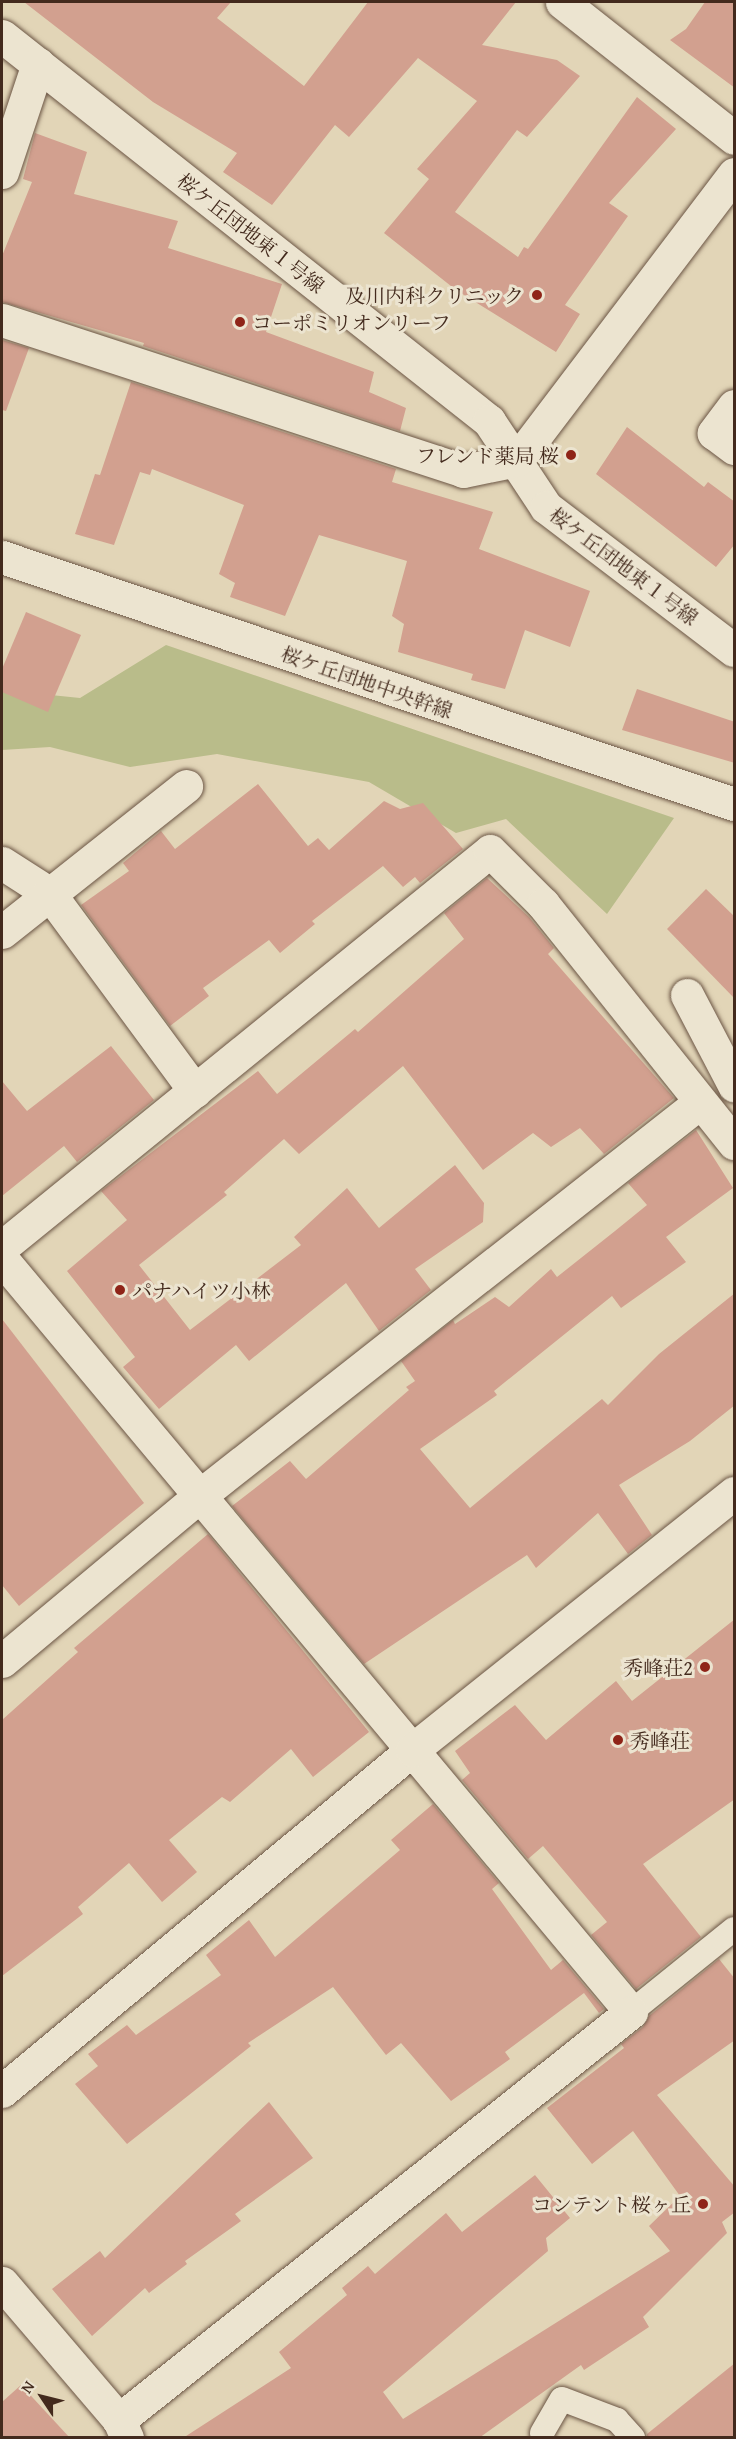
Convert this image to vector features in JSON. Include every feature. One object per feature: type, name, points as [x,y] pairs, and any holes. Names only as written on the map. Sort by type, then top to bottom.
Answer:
[{"type":"street","points":[[562,2],[735,138]]},
{"type":"street","name":"桜ケ丘団地東１号線","points":[[2,36],[489,421],[546,507],[735,650]]},
{"type":"street","points":[[2,172],[38,64]]},
{"type":"street","points":[[2,320],[463,471],[517,460],[735,174]]},
{"type":"street","points":[[735,406],[714,433],[735,448]]},
{"type":"street","name":"桜ケ丘団地中央幹線","points":[[2,557],[735,804]]},
{"type":"street","points":[[2,932],[186,786]]},
{"type":"street","points":[[2,1246],[490,851],[543,904],[699,1103],[735,1143]]},
{"type":"street","points":[[2,862],[49,893],[195,1090]]},
{"type":"street","points":[[687,995],[735,1085]]},
{"type":"street","points":[[2,1661],[198,1497],[699,1103]]},
{"type":"street","points":[[2,1259],[198,1497],[631,2012],[123,2429],[2,2283]]},
{"type":"street","points":[[2,2091],[412,1750],[735,1493]]},
{"type":"lane","points":[[631,2012],[735,1929]]},
{"type":"lane","points":[[542,2433],[562,2399],[617,2420],[633,2438]]},
{"type":"green space","points":[[166,645],[674,818],[607,914],[506,819],[456,833],[369,782],[217,754],[130,767],[50,747],[2,750],[2,690],[80,698]]},
{"type":"building","points":[[24,2],[231,2],[217,18],[304,86],[368,2],[516,2],[482,45],[557,60],[580,76],[527,137],[517,130],[455,212],[518,257],[524,247],[528,249],[637,97],[676,129],[609,203],[628,216],[565,305],[580,314],[556,352],[456,290],[384,233],[429,179],[417,169],[477,101],[418,58],[349,137],[335,125],[272,205],[223,172],[237,153],[153,102]]},
{"type":"building","points":[[705,2],[735,2],[735,88],[670,40],[686,29]]},
{"type":"building","points":[[35,133],[87,152],[74,194],[178,221],[168,248],[282,284],[266,332],[374,372],[369,392],[406,408],[400,431],[143,346],[144,343],[2,302],[2,256],[32,182],[23,179]]},
{"type":"building","points":[[2,340],[29,348],[6,411],[2,410]]},
{"type":"building","points":[[131,382],[396,469],[392,482],[493,512],[479,549],[590,591],[570,647],[525,630],[505,689],[471,680],[473,674],[398,652],[404,624],[392,616],[407,561],[319,535],[285,616],[230,597],[235,583],[219,574],[244,505],[152,469],[150,475],[140,472],[114,545],[75,534],[95,474],[100,475]]},
{"type":"building","points":[[627,427],[704,487],[708,482],[735,502],[735,544],[716,567],[596,474]]},
{"type":"building","points":[[26,612],[81,635],[48,712],[2,692],[2,669]]},
{"type":"building","points":[[637,689],[735,722],[735,763],[622,730]]},
{"type":"building","points":[[258,784],[308,846],[318,838],[329,850],[384,801],[400,809],[423,803],[463,849],[420,883],[415,877],[403,887],[383,866],[312,921],[315,924],[280,953],[269,940],[203,988],[209,996],[170,1026],[81,905],[129,871],[123,863],[161,831],[175,849]]},
{"type":"building","points":[[487,878],[529,917],[554,948],[548,954],[674,1098],[604,1154],[580,1128],[551,1147],[533,1133],[483,1170],[403,1066],[299,1154],[284,1139],[224,1192],[227,1195],[139,1265],[190,1330],[301,1245],[294,1237],[347,1188],[379,1228],[455,1165],[484,1203],[483,1222],[415,1269],[431,1290],[379,1331],[346,1283],[249,1361],[236,1345],[159,1409],[123,1367],[135,1357],[67,1271],[127,1220],[101,1191],[258,1071],[277,1094],[355,1029],[358,1032],[464,939],[444,913]]},
{"type":"building","points":[[706,889],[735,917],[735,999],[667,929]]},
{"type":"building","points":[[111,1046],[154,1100],[77,1162],[64,1146],[2,1196],[2,1081],[27,1111]]},
{"type":"building","points":[[696,1130],[733,1188],[666,1237],[686,1262],[621,1308],[612,1296],[494,1391],[497,1395],[420,1449],[470,1508],[602,1399],[608,1405],[659,1354],[735,1293],[735,1405],[690,1441],[619,1485],[652,1535],[628,1554],[598,1513],[536,1568],[527,1555],[364,1664],[232,1506],[290,1461],[306,1479],[409,1390],[406,1387],[415,1381],[401,1361],[453,1320],[455,1324],[495,1297],[509,1307],[551,1269],[557,1277],[615,1231],[647,1205],[628,1183]]},
{"type":"building","points":[[2,1319],[144,1503],[19,1606],[2,1585]]},
{"type":"building","points":[[208,1534],[369,1732],[313,1777],[291,1749],[230,1802],[222,1797],[169,1840],[197,1872],[162,1902],[129,1863],[78,1907],[83,1914],[2,1976],[2,1720],[78,1652],[74,1648]]},
{"type":"building","points":[[735,1619],[735,1799],[643,1864],[701,1937],[636,1989],[591,1935],[607,1922],[543,1846],[528,1859],[462,1780],[470,1773],[455,1751],[515,1705],[546,1740],[616,1681],[632,1701]]},
{"type":"building","points":[[433,1804],[499,1883],[492,1889],[551,1970],[563,1960],[604,2009],[599,2013],[584,1993],[505,2052],[510,2059],[451,2101],[401,2043],[386,2055],[333,1987],[248,2043],[251,2046],[127,2144],[75,2084],[98,2066],[88,2054],[127,2025],[136,2035],[221,1975],[206,1955],[249,1920],[275,1957],[400,1850],[391,1840]]},
{"type":"building","points":[[719,1959],[735,1979],[735,2040],[657,2095],[735,2187],[735,2212],[722,2222],[727,2233],[643,2317],[649,2327],[584,2370],[581,2365],[479,2438],[183,2438],[291,2368],[279,2352],[347,2295],[342,2288],[368,2266],[375,2274],[446,2213],[462,2232],[535,2175],[570,2218],[546,2238],[548,2251],[383,2392],[403,2419],[670,2251],[649,2226],[680,2196],[633,2131],[592,2164],[547,2108],[624,2048],[621,2044],[643,2027],[649,2016]]},
{"type":"building","points":[[269,2102],[313,2158],[235,2214],[241,2221],[185,2261],[187,2264],[149,2293],[145,2288],[92,2336],[52,2289],[100,2251],[105,2258]]},
{"type":"building","points":[[735,2363],[735,2438],[647,2438],[647,2434]]},
{"type":"building","points":[[21,2385],[70,2438],[2,2438],[2,2402]]},
{"type":"place","name":"及川内科クリニック","points":[[537,295]]},
{"type":"place","name":"コーポミリオンリーフ","points":[[240,322]]},
{"type":"place","name":"フレンド薬局 桜","points":[[571,455]]},
{"type":"place","name":"パナハイツ小林","points":[[120,1290]]},
{"type":"place","name":"秀峰荘2","points":[[705,1667]]},
{"type":"place","name":"秀峰荘","points":[[618,1740]]},
{"type":"place","name":"コンテント桜ヶ丘","points":[[703,2204]]}]
